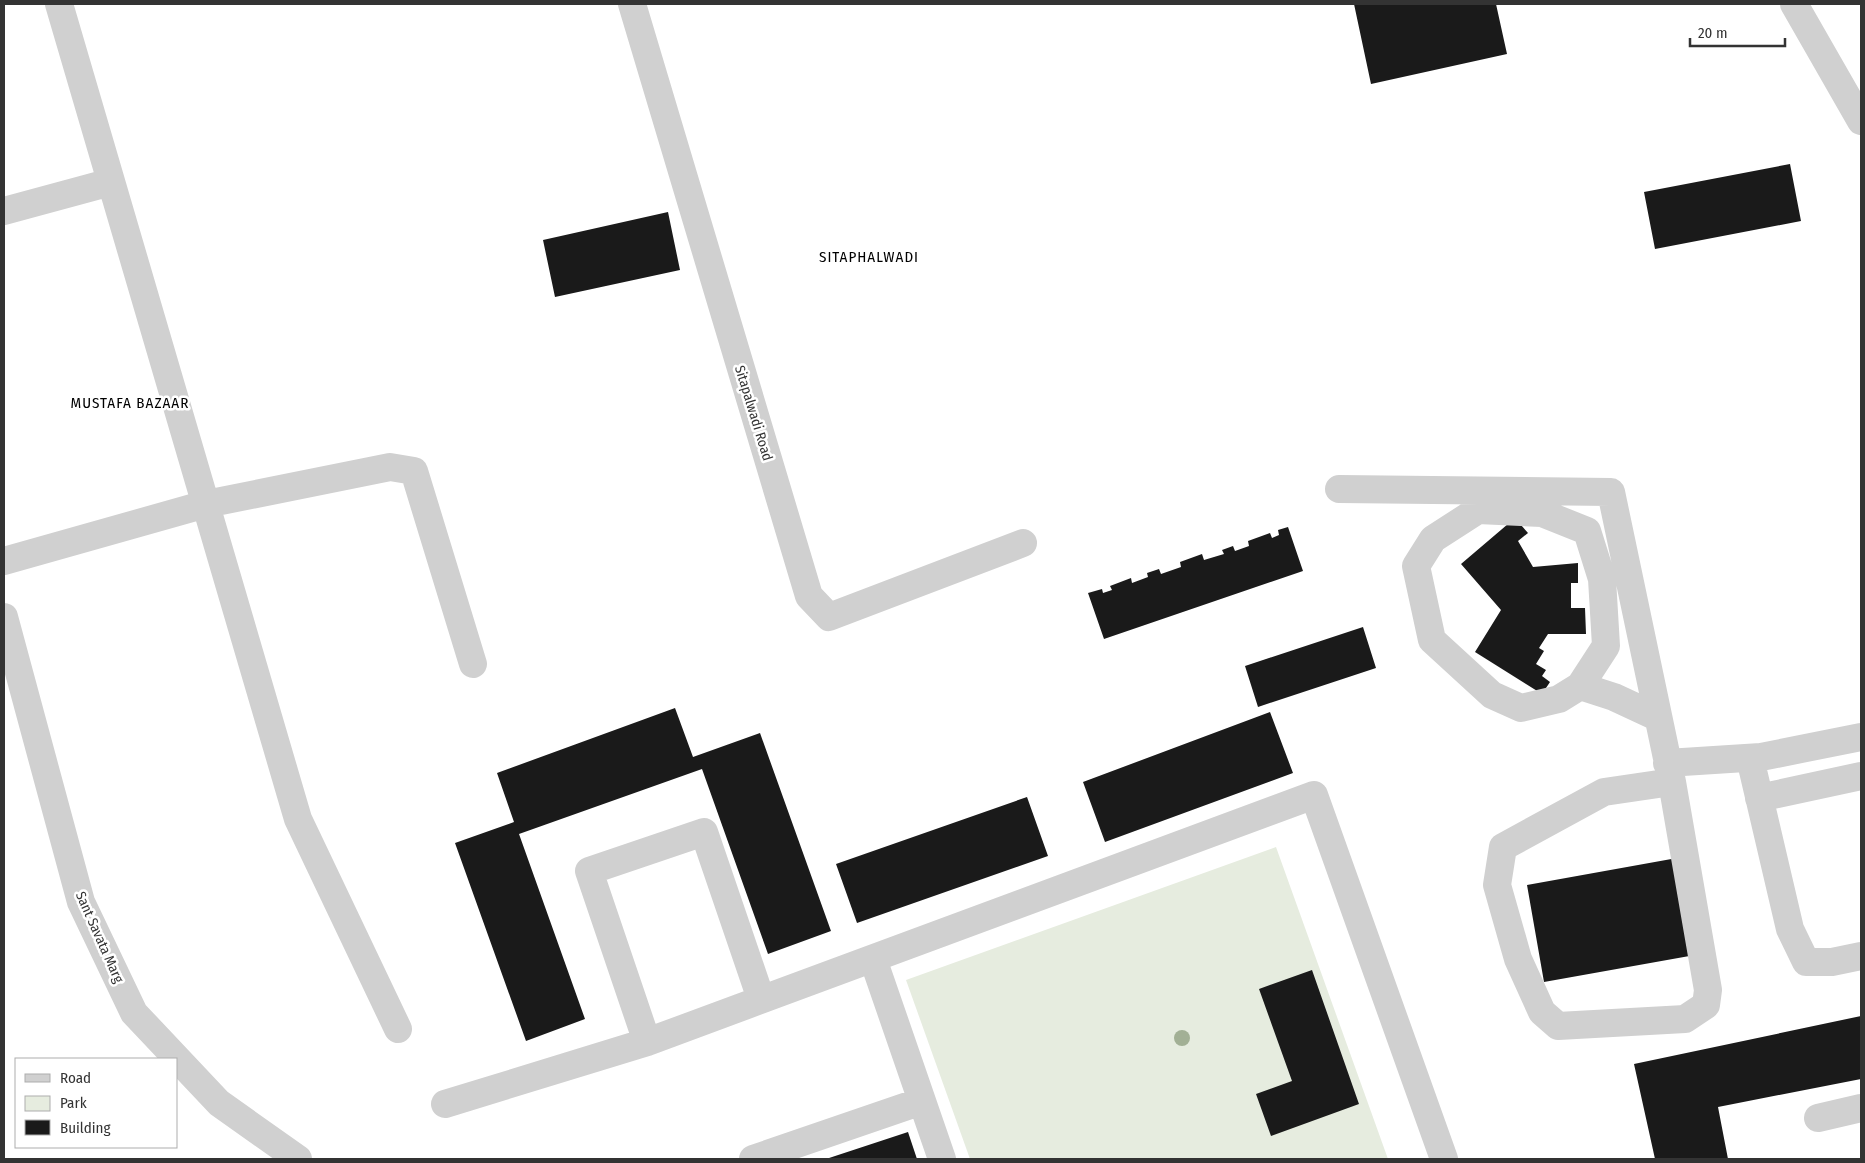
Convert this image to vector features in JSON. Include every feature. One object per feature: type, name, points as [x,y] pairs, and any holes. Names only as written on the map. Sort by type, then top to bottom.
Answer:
[{"type":"street","points":[[59,4],[298,819],[398,1029]]},
{"type":"street","name":"Sitapalwadi Road","points":[[632,4],[809,596],[829,617],[1023,543]]},
{"type":"street","points":[[1794,4],[1861,121]]},
{"type":"street","points":[[4,211],[111,182]]},
{"type":"street","points":[[4,561],[206,504],[390,467],[414,471],[474,664]]},
{"type":"street","points":[[1338,489],[1611,492],[1669,772],[1708,990],[1706,1005],[1685,1019],[1558,1026],[1542,1012],[1518,959],[1497,885],[1503,847],[1604,792],[1669,772],[1861,737]]},
{"type":"street","points":[[1478,510],[1542,514],[1587,531],[1602,579],[1606,646],[1580,686],[1559,699],[1521,708],[1492,695],[1432,640],[1416,566],[1433,539],[1478,510]]},
{"type":"street","name":"Sant Savata Marg","points":[[4,617],[81,902],[134,1013],[176,1058]]},
{"type":"street","points":[[1580,686],[1621,700],[1657,717]]},
{"type":"street","points":[[1750,758],[1790,929],[1806,962],[1832,962],[1861,956]]},
{"type":"street","points":[[1759,798],[1861,776]]},
{"type":"street","points":[[445,1104],[647,1042],[1314,795],[1444,1159]]},
{"type":"street","points":[[647,1042],[589,871],[704,832],[761,999]]},
{"type":"street","points":[[873,959],[942,1159]]},
{"type":"street","name":"Sant Savata Marg","points":[[178,1060],[219,1103],[298,1159]]},
{"type":"street","points":[[754,1159],[922,1101]]},
{"type":"street","points":[[1818,1118],[1861,1108]]},
{"type":"green space","points":[[1276,847],[1388,1159],[970,1159],[906,980]]},
{"type":"building","points":[[1354,4],[1496,4],[1507,54],[1371,84]]},
{"type":"building","points":[[1790,164],[1801,221],[1655,249],[1644,192]]},
{"type":"building","points":[[668,212],[680,270],[555,297],[543,240]]},
{"type":"building","points":[[1515,518],[1528,533],[1518,541],[1533,567],[1578,563],[1578,583],[1571,583],[1571,608],[1585,608],[1586,634],[1548,634],[1539,648],[1544,651],[1536,664],[1546,670],[1542,676],[1550,682],[1542,694],[1475,652],[1501,610],[1461,564]]},
{"type":"building","points":[[1288,527],[1303,571],[1104,639],[1088,593],[1102,589],[1103,593],[1112,590],[1110,586],[1131,578],[1132,583],[1148,577],[1147,573],[1159,569],[1161,574],[1181,567],[1180,562],[1202,554],[1204,560],[1224,554],[1222,550],[1233,546],[1235,551],[1249,546],[1248,541],[1270,533],[1272,538],[1279,535],[1278,530]]},
{"type":"building","points":[[1363,627],[1376,668],[1258,707],[1245,666]]},
{"type":"building","points":[[675,708],[693,757],[760,733],[831,931],[768,954],[702,769],[519,834],[585,1019],[526,1041],[455,843],[514,822],[497,773]]},
{"type":"building","points":[[1270,712],[1293,773],[1105,842],[1083,782]]},
{"type":"building","points":[[1027,797],[1048,856],[857,923],[836,864]]},
{"type":"building","points":[[1677,858],[1695,955],[1544,982],[1527,885]]},
{"type":"building","points":[[1312,970],[1359,1104],[1271,1136],[1256,1094],[1292,1081],[1259,989]]},
{"type":"building","points":[[1861,1016],[1861,1079],[1718,1107],[1728,1159],[1655,1159],[1634,1064]]},
{"type":"building","points":[[908,1132],[917,1159],[826,1159]]},
{"type":"district","name":"SITAPHALWADI","points":[[869,257]]},
{"type":"district","name":"MUSTAFA BAZAAR","points":[[130,403]]}]
